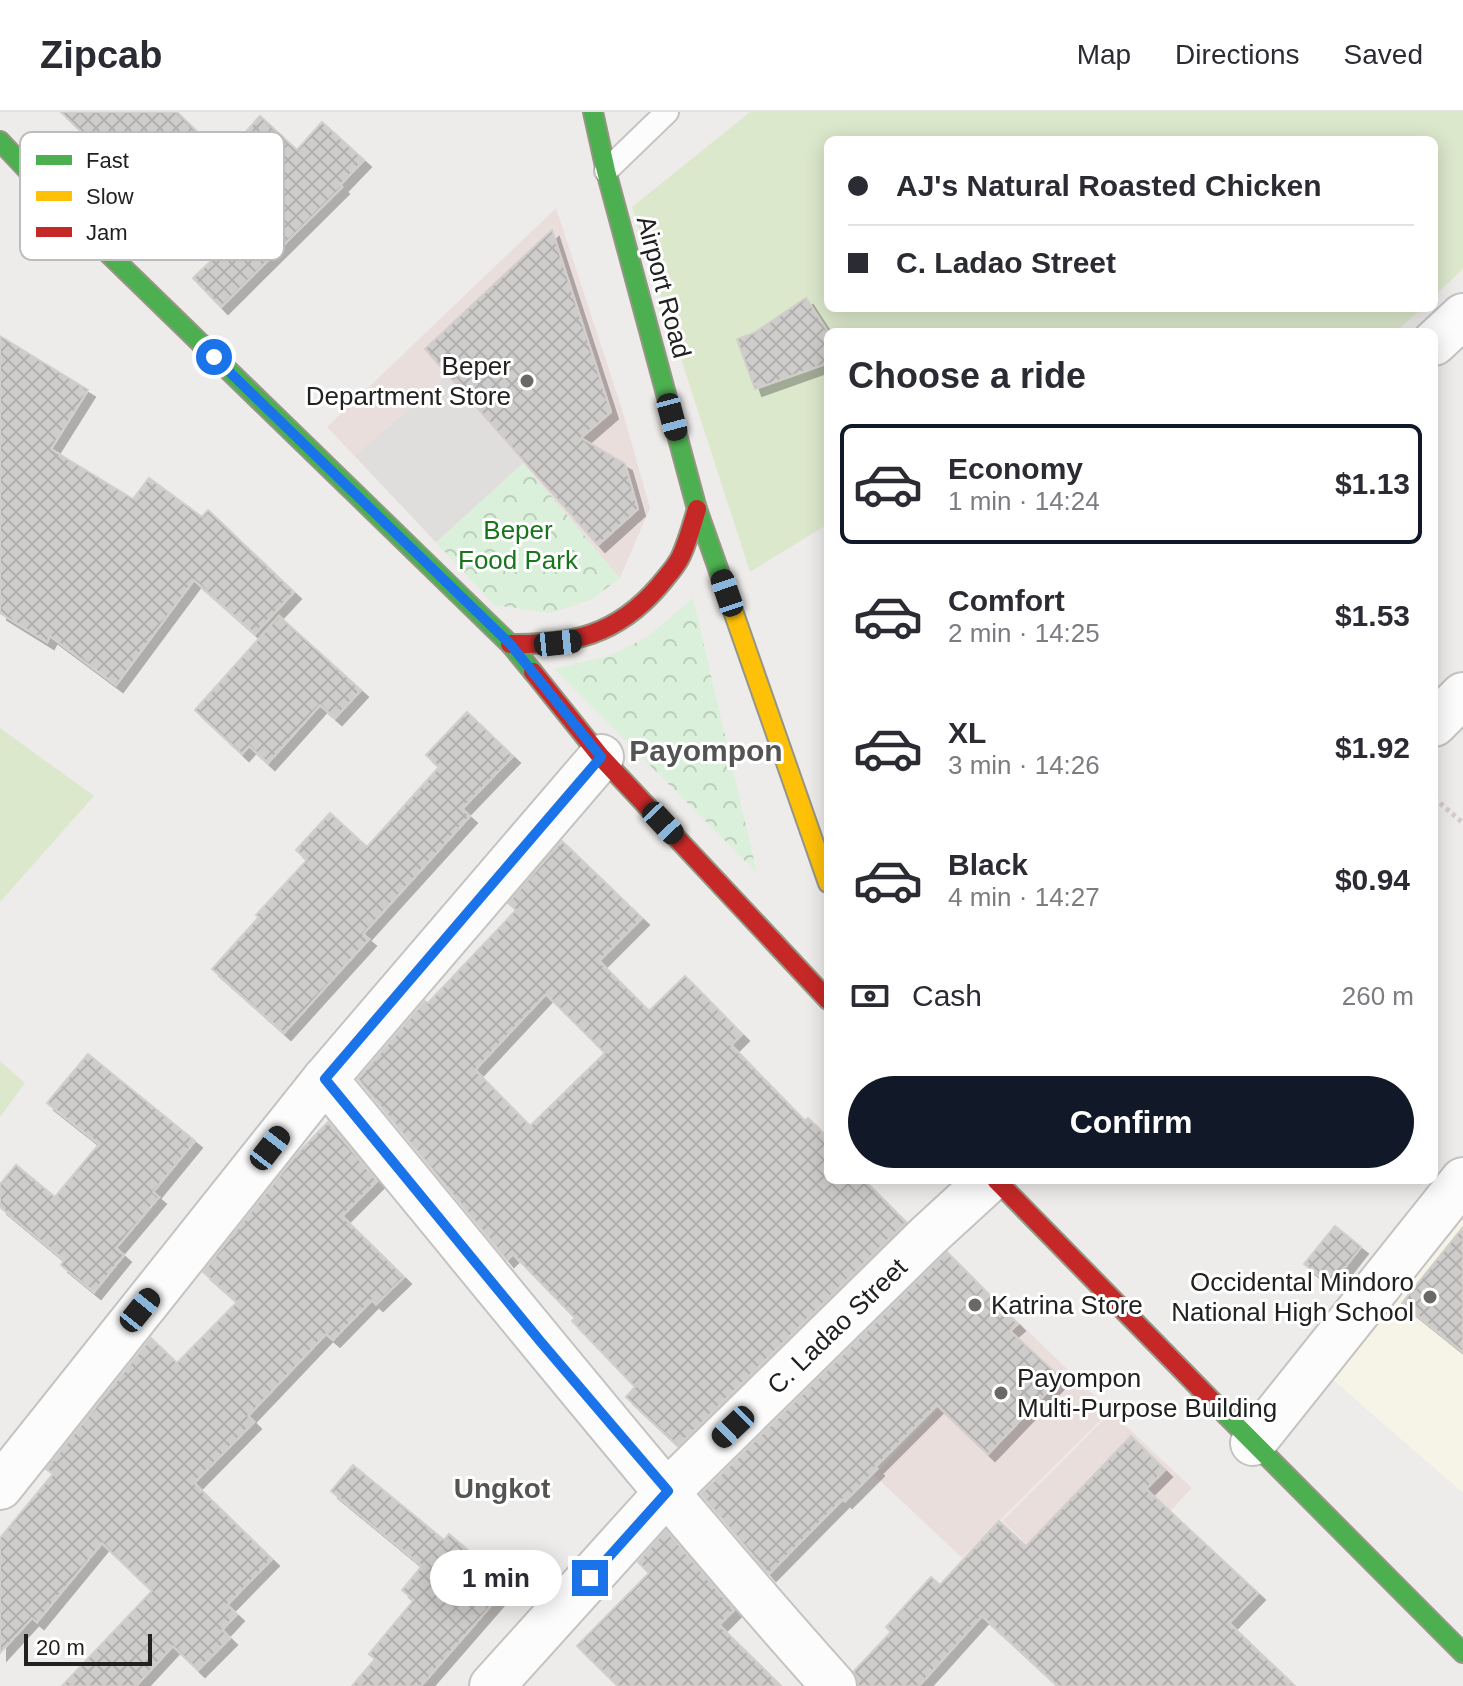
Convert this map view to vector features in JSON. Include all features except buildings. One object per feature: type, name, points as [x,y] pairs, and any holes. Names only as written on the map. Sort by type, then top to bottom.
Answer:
[{"type":"main road","name":"Airport Road","points":[[593,112],[697,509],[824,856]]},
{"type":"main road","points":[[0,141],[20,162]]},
{"type":"main road","points":[[115,260],[510,644],[601,757],[824,996]]},
{"type":"main road","points":[[510,644],[535,645],[580,640],[620,622],[647,603],[681,559],[697,509]]},
{"type":"main road","points":[[1000,1184],[1463,1653]]},
{"type":"street","points":[[1438,339],[1463,316]]},
{"type":"street","points":[[1438,720],[1463,695]]},
{"type":"street","points":[[0,1487],[325,1079],[601,757]]},
{"type":"street","points":[[325,1079],[668,1491],[719,1557],[834,1686]]},
{"type":"street","points":[[1253,1443],[1463,1180]]},
{"type":"street","name":"C. Ladao Street","points":[[492,1686],[668,1491],[985,1184]]},
{"type":"lane","points":[[606,171],[667,112]]},
{"type":"path","points":[[1438,801],[1463,823]]},
{"type":"shaded area","points":[[556,208],[622,409],[650,508],[620,578],[592,599],[551,613],[495,605],[327,427]]},
{"type":"shaded area","points":[[447,376],[523,463],[436,542],[355,456]]},
{"type":"shaded area","name":"Occidental Mindoro National High School","points":[[1463,1214],[1463,1493],[1332,1379]]},
{"type":"shaded area","points":[[1020,1323],[1110,1411],[962,1558],[874,1475]]},
{"type":"shaded area","points":[[1111,1412],[1192,1488],[1087,1600],[1002,1521]]},
{"type":"green space","points":[[750,112],[1463,112],[1463,269],[1438,292],[1438,136],[824,136],[824,312],[1418,312],[1400,328],[824,328],[824,526],[750,572],[632,207]]},
{"type":"green space","name":"Beper Food Park","points":[[523,463],[620,578],[592,599],[551,613],[495,605],[436,542]]},
{"type":"green space","points":[[693,598],[757,873],[554,669],[611,655],[647,637]]},
{"type":"green space","points":[[0,728],[94,796],[0,902]]},
{"type":"green space","points":[[0,1061],[25,1083],[0,1117]]},
{"type":"traffic: fast","points":[[593,112],[697,509],[732,608]]},
{"type":"traffic: fast","points":[[0,141],[20,162]]},
{"type":"traffic: fast","points":[[115,260],[510,644],[533,672]]},
{"type":"traffic: fast","points":[[1221,1410],[1463,1653]]},
{"type":"traffic: slow","points":[[732,608],[824,872]]},
{"type":"traffic: jam","points":[[510,644],[573,639],[592,634],[627,616],[643,603],[677,564],[697,509]]},
{"type":"traffic: jam","points":[[533,672],[601,757],[824,996]]},
{"type":"traffic: jam","points":[[1000,1184],[1221,1410]]},
{"type":"place","name":"Beper Department Store","points":[[527,381]]},
{"type":"place","name":"Occidental Mindoro National High School","points":[[1430,1297]]},
{"type":"place","name":"Katrina Store","points":[[975,1305]]},
{"type":"place","name":"Payompon Multi-Purpose Building","points":[[1001,1393]]},
{"type":"district","name":"Payompon","points":[[706,750]]},
{"type":"district","name":"Ungkot","points":[[502,1488]]},
{"type":"route","points":[[214,357],[510,644],[601,757],[325,1079],[668,1491],[590,1578]]}]
